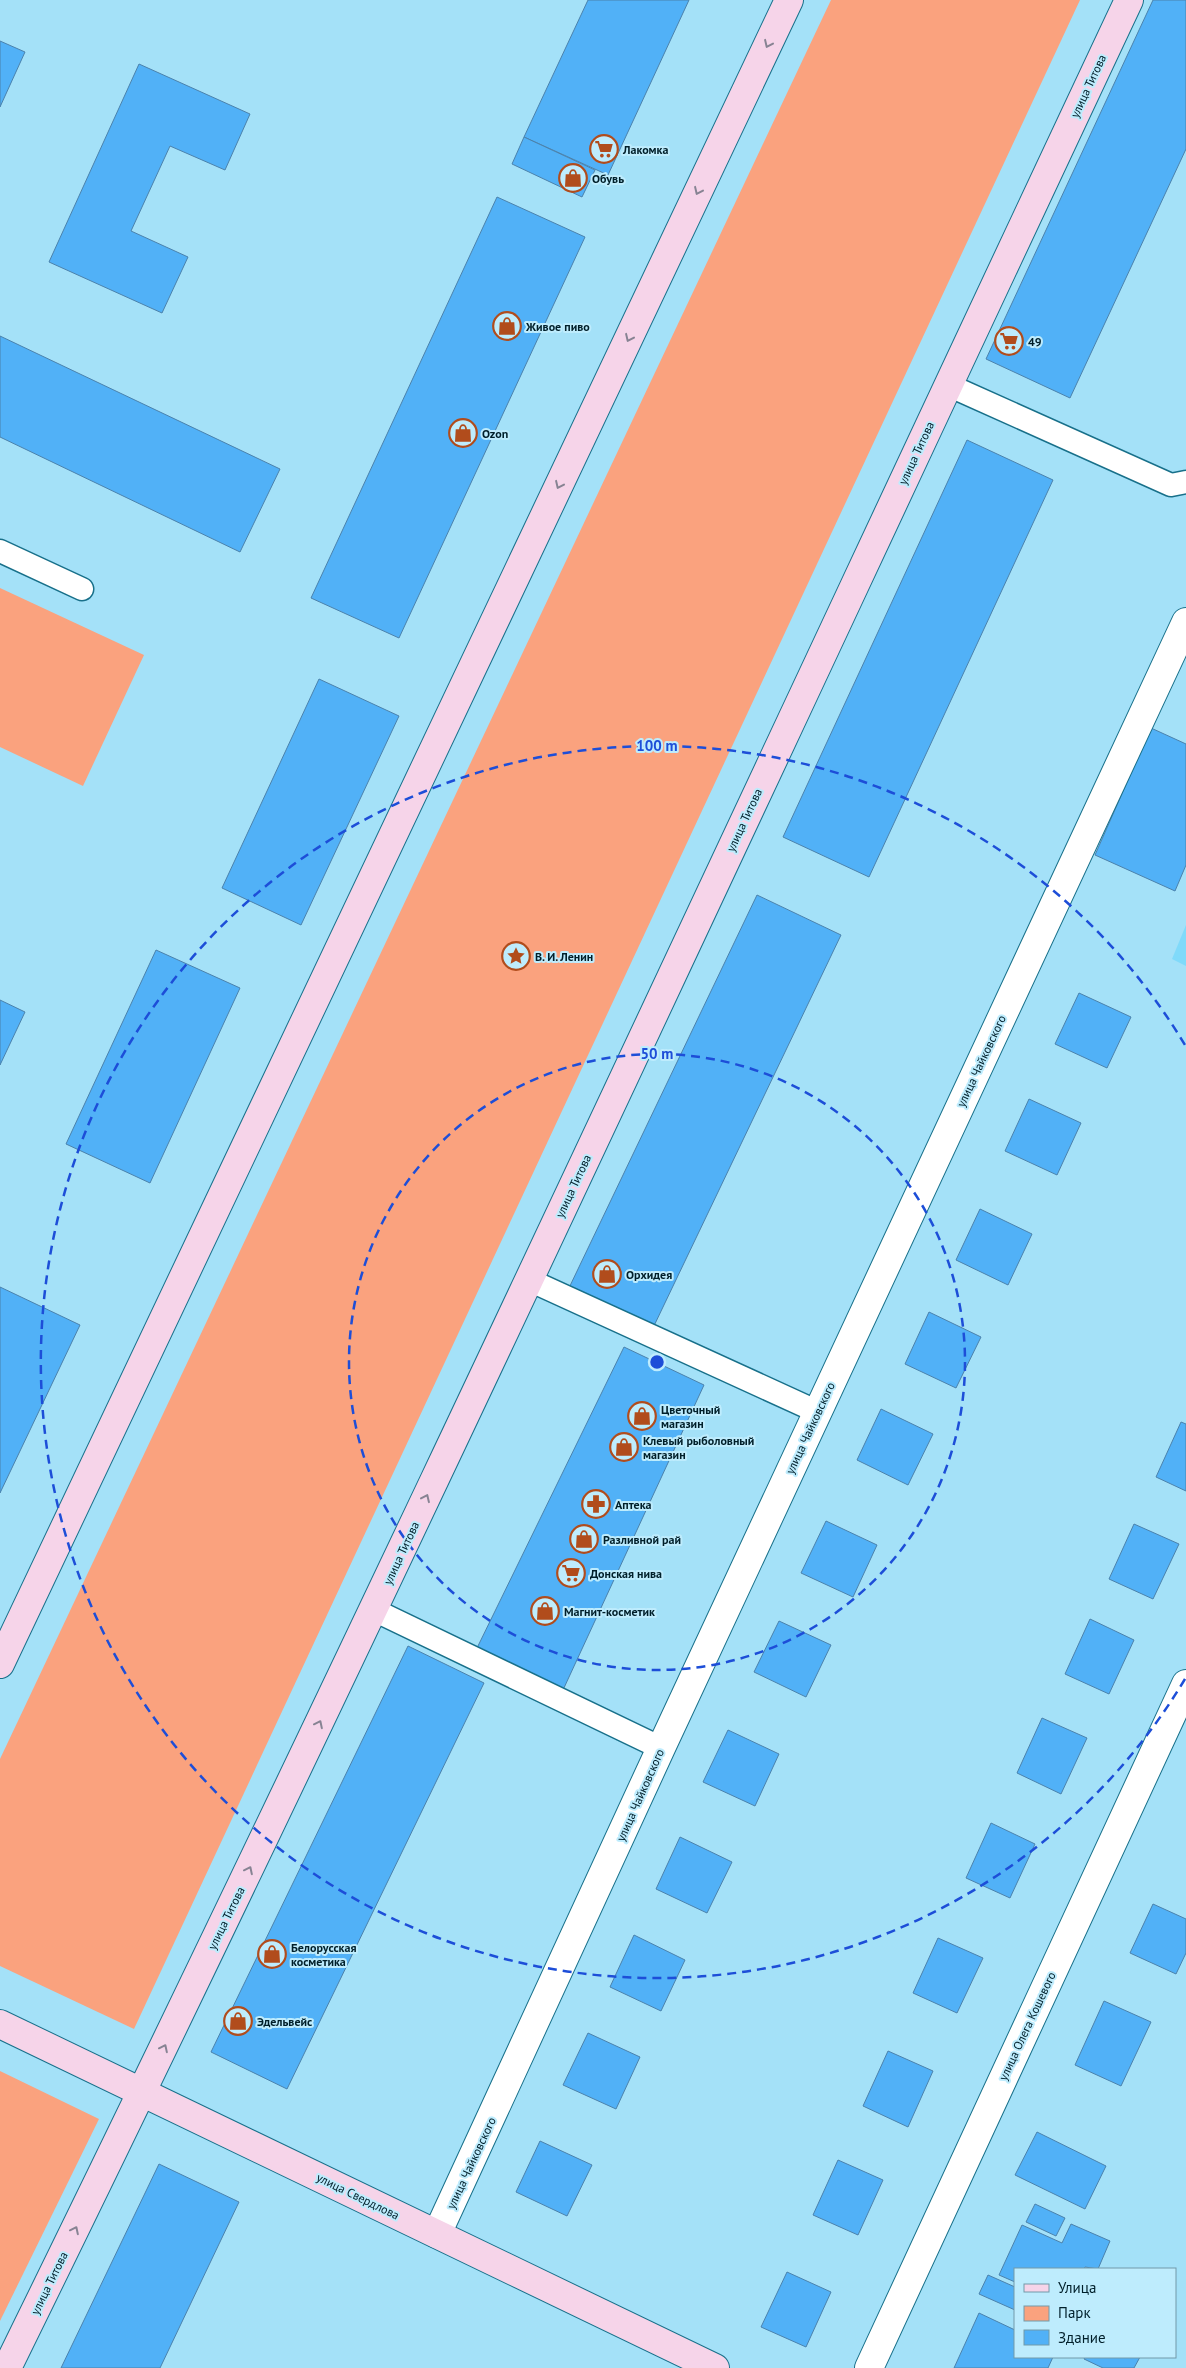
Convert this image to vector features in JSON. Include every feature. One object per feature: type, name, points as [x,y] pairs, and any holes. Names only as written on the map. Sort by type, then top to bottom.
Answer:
[{"type":"street","points":[[0,1664],[789,0]]},
{"type":"street","name":"улица Титова","points":[[7,2368],[374,1610],[1128,0]]},
{"type":"street","name":"улица Чайковского","points":[[437,2234],[661,1748],[1186,622]]},
{"type":"street","name":"улица Олега Кошевого","points":[[869,2368],[1186,1684]]},
{"type":"street","name":"улица Свердлова","points":[[0,2024],[715,2368]]},
{"type":"lane","points":[[948,385],[1171,485],[1186,482]]},
{"type":"lane","points":[[0,551],[82,589]]},
{"type":"lane","points":[[529,1280],[818,1412]]},
{"type":"lane","points":[[374,1610],[661,1748]]},
{"type":"shaded area","points":[[1186,925],[1186,966],[1172,959]]},
{"type":"green space","points":[[831,0],[1080,0],[134,2029],[0,1966],[0,1759]]},
{"type":"green space","points":[[0,588],[144,655],[83,786],[0,747]]},
{"type":"green space","points":[[0,2071],[99,2119],[0,2321]]},
{"type":"building","points":[[588,0],[689,0],[608,175],[524,137]]},
{"type":"building","points":[[1153,0],[1186,0],[1186,149],[1070,398],[986,359]]},
{"type":"building","points":[[0,41],[25,52],[0,107]]},
{"type":"building","points":[[139,64],[250,114],[225,170],[170,146],[131,231],[188,257],[162,313],[49,262]]},
{"type":"building","points":[[524,137],[595,170],[582,197],[512,164]]},
{"type":"building","points":[[497,197],[585,237],[399,638],[311,598]]},
{"type":"building","points":[[0,336],[280,469],[240,552],[0,437]]},
{"type":"building","points":[[967,440],[1053,480],[869,877],[783,837]]},
{"type":"building","points":[[319,679],[399,716],[301,925],[222,888]]},
{"type":"building","points":[[1151,728],[1186,744],[1186,865],[1175,891],[1095,855]]},
{"type":"building","points":[[757,895],[841,935],[652,1330],[568,1290]]},
{"type":"building","points":[[156,950],[240,988],[150,1183],[66,1144]]},
{"type":"building","points":[[1079,993],[1131,1017],[1107,1068],[1055,1044]]},
{"type":"building","points":[[0,1000],[25,1012],[0,1065]]},
{"type":"building","points":[[1029,1099],[1081,1123],[1057,1175],[1005,1151]]},
{"type":"building","points":[[980,1209],[1032,1234],[1008,1285],[956,1260]]},
{"type":"building","points":[[0,1287],[80,1325],[0,1493]]},
{"type":"building","points":[[929,1312],[981,1337],[956,1388],[905,1364]]},
{"type":"building","points":[[624,1347],[704,1385],[563,1690],[477,1648]]},
{"type":"building","points":[[881,1409],[933,1434],[908,1485],[857,1460]]},
{"type":"building","points":[[1181,1422],[1186,1424],[1186,1491],[1156,1477]]},
{"type":"building","points":[[826,1521],[877,1545],[853,1597],[801,1573]]},
{"type":"building","points":[[1134,1524],[1179,1544],[1153,1599],[1109,1579]]},
{"type":"building","points":[[1090,1619],[1134,1640],[1109,1694],[1065,1674]]},
{"type":"building","points":[[779,1621],[831,1645],[806,1697],[754,1672]]},
{"type":"building","points":[[408,1646],[484,1683],[287,2089],[211,2052]]},
{"type":"building","points":[[1042,1718],[1087,1738],[1061,1794],[1017,1773]]},
{"type":"building","points":[[728,1730],[779,1754],[755,1806],[703,1782]]},
{"type":"building","points":[[991,1823],[1035,1844],[1010,1898],[966,1878]]},
{"type":"building","points":[[680,1837],[732,1862],[707,1913],[656,1889]]},
{"type":"building","points":[[1153,1904],[1186,1919],[1186,1953],[1176,1974],[1130,1953]]},
{"type":"building","points":[[634,1935],[685,1960],[661,2011],[610,1987]]},
{"type":"building","points":[[938,1938],[983,1958],[957,2013],[913,1993]]},
{"type":"building","points":[[1104,2001],[1151,2022],[1121,2086],[1075,2065]]},
{"type":"building","points":[[588,2033],[640,2057],[616,2109],[563,2085]]},
{"type":"building","points":[[888,2051],[933,2071],[908,2127],[863,2106]]},
{"type":"building","points":[[1037,2132],[1106,2166],[1085,2209],[1015,2175]]},
{"type":"building","points":[[540,2141],[592,2165],[567,2216],[516,2192]]},
{"type":"building","points":[[838,2160],[883,2180],[858,2235],[813,2215]]},
{"type":"building","points":[[159,2164],[239,2202],[160,2368],[61,2368]]},
{"type":"building","points":[[1035,2204],[1065,2218],[1056,2236],[1026,2222]]},
{"type":"building","points":[[1071,2224],[1110,2241],[1098,2268],[1014,2268],[1014,2282],[999,2275],[1022,2225],[1062,2243]]},
{"type":"building","points":[[787,2272],[831,2292],[806,2347],[761,2327]]},
{"type":"building","points":[[988,2275],[1014,2287],[1014,2310],[979,2294]]},
{"type":"building","points":[[979,2313],[1014,2330],[1014,2358],[1053,2358],[1048,2368],[954,2368]]},
{"type":"building","points":[[1139,2358],[1134,2368],[1103,2368],[1084,2359]]},
{"type":"place","name":"Лакомка","points":[[604,149]]},
{"type":"place","name":"Обувь","points":[[573,178]]},
{"type":"place","name":"Живое пиво","points":[[507,326]]},
{"type":"place","name":"49","points":[[1009,341]]},
{"type":"place","name":"Ozon","points":[[463,433]]},
{"type":"place","name":"В. И. Ленин","points":[[516,956]]},
{"type":"place","name":"Орхидея","points":[[607,1274]]},
{"type":"place","name":"Цветочный магазин","points":[[642,1416]]},
{"type":"place","name":"Клевый рыболовный магазин","points":[[624,1447]]},
{"type":"place","name":"Аптека","points":[[596,1504]]},
{"type":"place","name":"Разливной рай","points":[[584,1539]]},
{"type":"place","name":"Донская нива","points":[[571,1573]]},
{"type":"place","name":"Магнит-косметик","points":[[545,1611]]},
{"type":"place","name":"Белорусская косметика","points":[[272,1954]]},
{"type":"place","name":"Эдельвейс","points":[[238,2021]]}]
